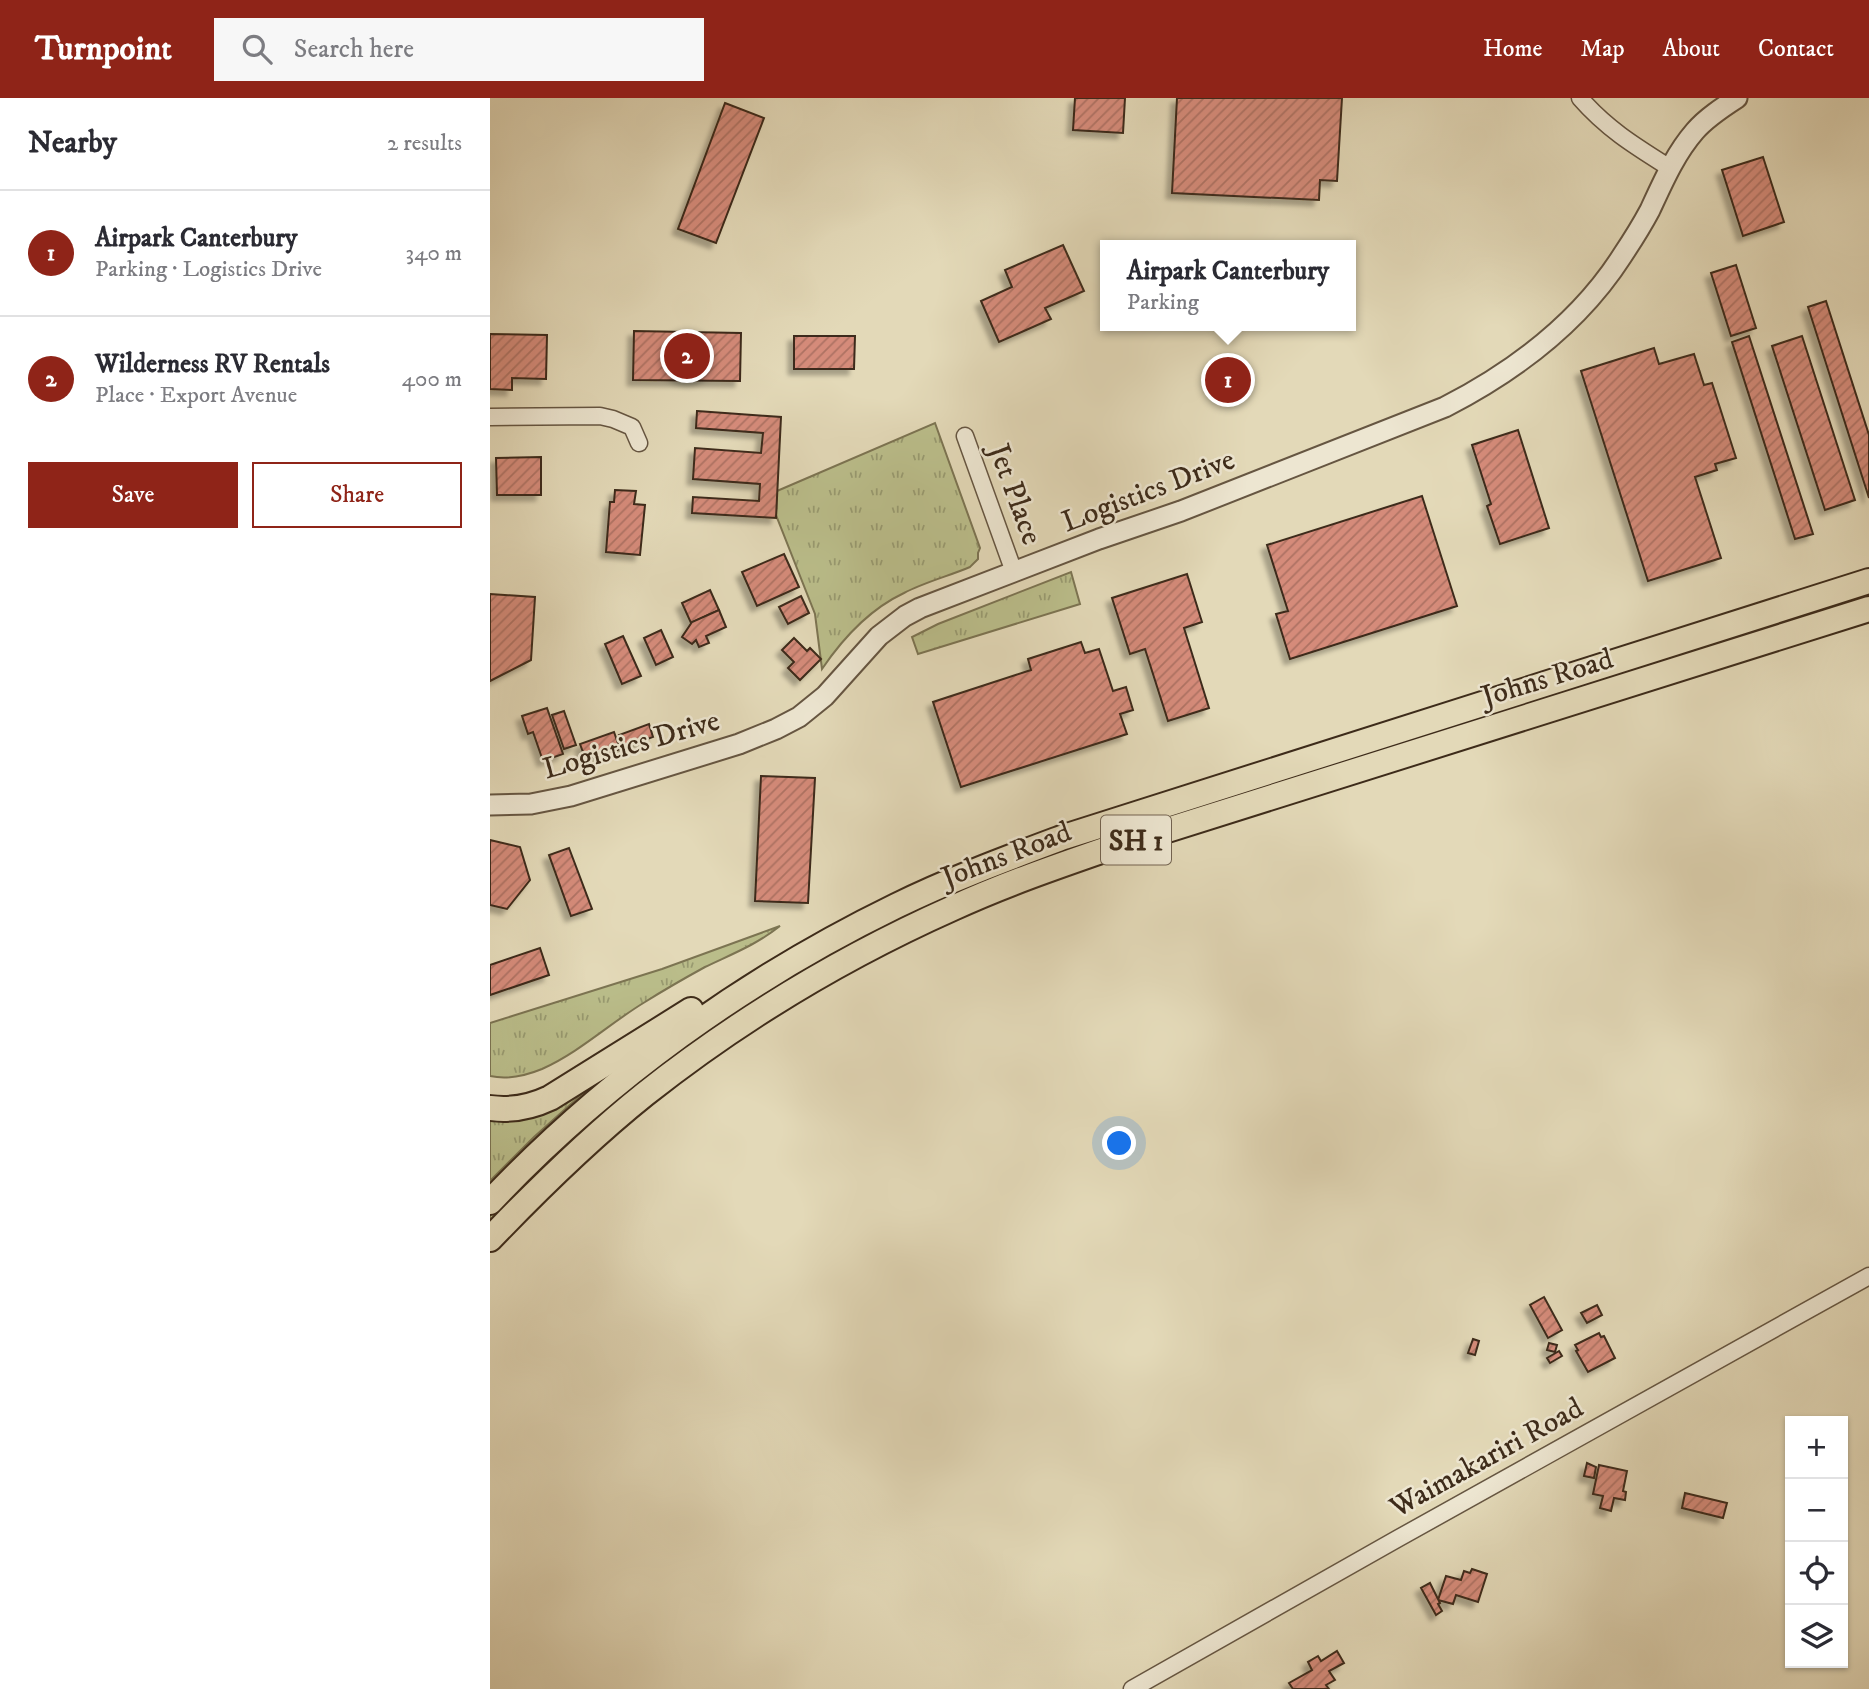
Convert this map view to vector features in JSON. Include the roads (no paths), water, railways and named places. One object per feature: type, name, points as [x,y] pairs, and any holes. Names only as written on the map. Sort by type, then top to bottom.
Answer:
[{"type":"highway","name":"Johns Road","points":[[490,1202],[550,1142],[614,1087],[694,1025],[789,963],[840,934],[963,875],[1064,837],[1869,581]]},
{"type":"highway","name":"Johns Road","points":[[490,1239],[594,1138],[643,1096],[708,1047],[756,1014],[850,958],[955,907],[1107,849],[1869,609]]},
{"type":"highway","points":[[490,1108],[518,1108],[550,1098],[813,936],[929,877],[993,855],[1064,837]]},
{"type":"street","points":[[1580,98],[1591,112],[1619,136],[1670,168]]},
{"type":"street","name":"Logistics Drive","points":[[490,805],[531,804],[561,798],[739,744],[776,729],[799,717],[825,696],[879,636],[905,616],[939,600],[1181,511],[1445,408],[1528,357],[1582,307],[1621,257],[1648,213],[1670,168],[1697,129],[1738,98]]},
{"type":"street","points":[[490,417],[600,416],[632,427],[639,443]]},
{"type":"street","name":"Jet Place","points":[[965,436],[1014,572]]},
{"type":"street","name":"Waimakariri Road","points":[[1132,1689],[1869,1276]]},
{"type":"place","name":"Wilderness RV Rentals","points":[[687,356]]},
{"type":"place","name":"Airpark Canterbury","points":[[1228,380]]}]
